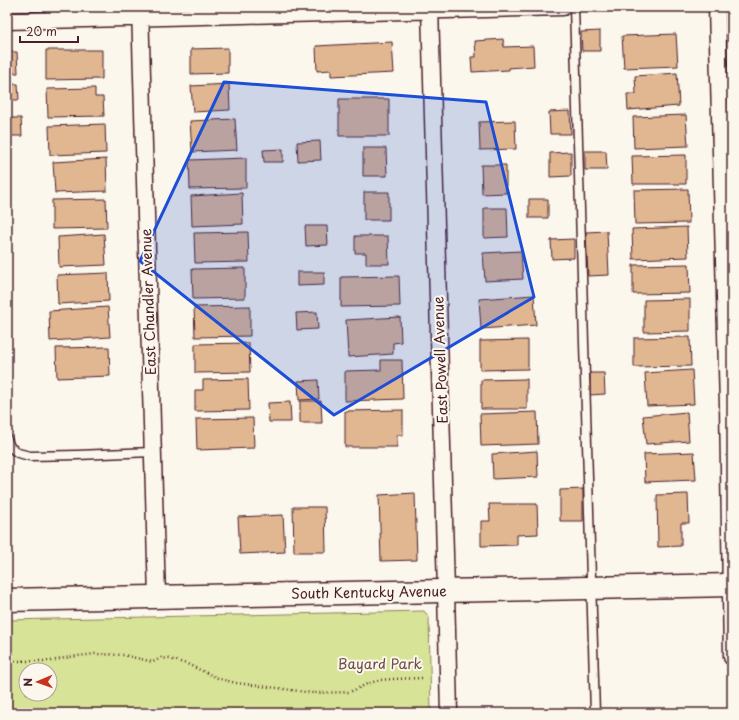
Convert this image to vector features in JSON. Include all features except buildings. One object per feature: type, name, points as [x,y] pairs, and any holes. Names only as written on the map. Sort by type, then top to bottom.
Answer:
[{"type":"street","points":[[7,21],[140,12],[563,7]]},
{"type":"street","points":[[717,7],[728,405],[732,657]]},
{"type":"street","name":"East Powell Avenue","points":[[430,9],[449,713]]},
{"type":"street","name":"East Chandler Avenue","points":[[140,12],[157,597]]},
{"type":"street","name":"South Kentucky Avenue","points":[[7,600],[731,585]]},
{"type":"lane","points":[[574,7],[595,713]]},
{"type":"lane","points":[[7,439],[10,447],[18,453],[30,456],[152,452]]},
{"type":"path","points":[[7,661],[51,661],[95,654],[124,655],[153,662],[161,658],[187,664],[230,682],[313,693],[350,692],[380,680],[422,678]]},
{"type":"highlighted area","points":[[224,82],[486,102],[534,297],[334,415],[140,261]]},
{"type":"green space","name":"Bayard Park","points":[[424,611],[429,617],[431,713],[7,713],[7,620]]}]
